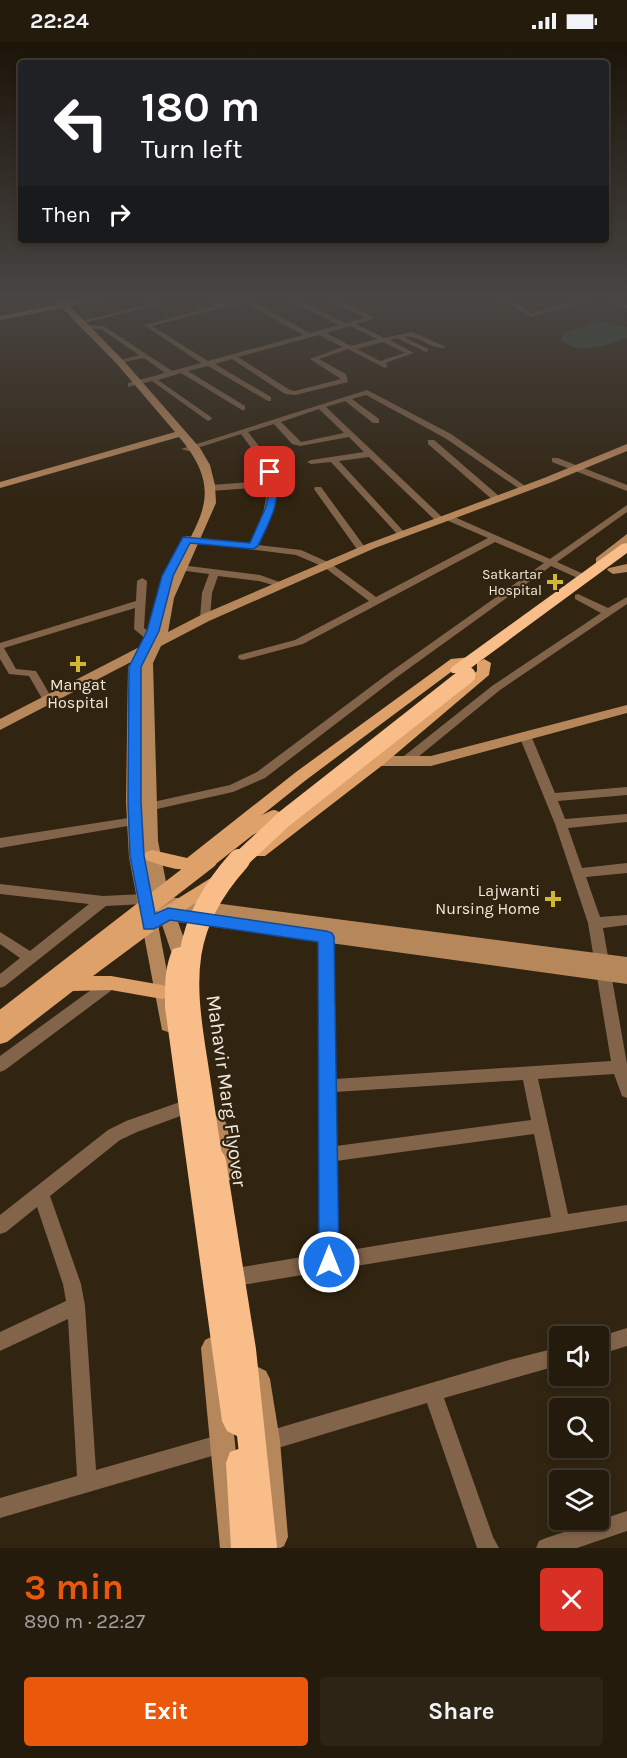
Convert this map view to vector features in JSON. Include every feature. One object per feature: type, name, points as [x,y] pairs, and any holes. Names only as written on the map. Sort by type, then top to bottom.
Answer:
[{"type":"highway","points":[[470,667],[578,597],[616,565],[627,547]]},
{"type":"highway","points":[[247,1548],[240,1442],[178,1017],[176,977],[180,955],[193,914],[206,889],[232,856],[274,817],[585,578],[616,565]]},
{"type":"highway","name":"Mahavir Marg Flyover","points":[[263,1548],[242,1350],[187,1003],[187,976],[191,947],[198,924],[215,890],[249,849],[470,667]]},
{"type":"main road","points":[[0,1011],[163,902],[249,859],[379,761],[484,672],[456,662],[301,776],[189,864],[163,902],[149,925],[0,1036]]},
{"type":"main road","points":[[0,1021],[249,829],[274,817]]},
{"type":"main road","points":[[152,856],[166,861],[189,864]]},
{"type":"main road","points":[[69,984],[111,983],[162,992]]},
{"type":"street","points":[[123,365],[141,382],[208,419]]},
{"type":"street","points":[[124,365],[141,382],[183,441],[197,466],[202,485],[202,503],[181,568],[168,598],[165,622],[135,667],[144,816],[163,902],[192,986],[268,1441],[275,1548]]},
{"type":"street","points":[[159,365],[171,374]]},
{"type":"street","points":[[141,382],[203,365]]},
{"type":"street","points":[[210,365],[268,399]]},
{"type":"street","points":[[246,365],[288,393],[295,393],[345,380],[343,376],[324,365]]},
{"type":"street","points":[[384,365],[389,368]]},
{"type":"street","points":[[183,371],[242,408]]},
{"type":"street","points":[[0,485],[183,441],[244,432],[320,406],[367,393],[448,436],[524,488]]},
{"type":"street","points":[[346,398],[376,421]]},
{"type":"street","points":[[320,406],[369,454],[444,519],[495,538],[585,578]]},
{"type":"street","points":[[276,421],[295,442],[300,444],[349,435]]},
{"type":"street","points":[[244,432],[259,451],[273,483],[271,507],[253,546]]},
{"type":"street","points":[[150,644],[167,576],[191,540],[211,503],[205,465],[183,441]]},
{"type":"street","points":[[432,442],[497,499]]},
{"type":"street","points":[[0,725],[150,644],[205,618],[402,534],[627,447]]},
{"type":"street","points":[[311,462],[369,454]]},
{"type":"street","points":[[333,459],[402,534]]},
{"type":"street","points":[[555,460],[627,488]]},
{"type":"street","points":[[210,488],[273,483]]},
{"type":"street","points":[[318,489],[363,550]]},
{"type":"street","points":[[0,843],[144,816],[232,788],[261,775],[393,675],[627,508]]},
{"type":"street","points":[[616,565],[600,560],[627,537]]},
{"type":"street","points":[[243,657],[294,644],[495,538]]},
{"type":"street","points":[[191,540],[298,552],[327,565],[375,601]]},
{"type":"street","points":[[181,568],[267,579],[283,585]]},
{"type":"street","points":[[205,618],[207,593],[215,572]]},
{"type":"street","points":[[142,581],[140,628],[150,644]]},
{"type":"street","points":[[578,597],[609,613]]},
{"type":"street","points":[[403,763],[496,688],[627,600]]},
{"type":"street","points":[[48,700],[32,673],[13,672],[0,648],[140,603]]},
{"type":"street","points":[[379,761],[403,763],[431,760],[531,736],[555,727],[627,709]]},
{"type":"street","points":[[531,736],[558,735],[627,716]]},
{"type":"street","points":[[531,736],[550,798],[596,923],[620,1067],[627,1090]]},
{"type":"street","points":[[550,798],[627,791]]},
{"type":"street","points":[[144,816],[137,856],[163,902],[194,919],[326,937],[603,968],[627,964]]},
{"type":"street","points":[[561,824],[627,818]]},
{"type":"street","points":[[578,873],[627,868]]},
{"type":"street","points":[[0,889],[103,901],[163,902],[603,968],[627,977]]},
{"type":"street","points":[[0,982],[103,901]]},
{"type":"street","points":[[163,902],[149,925],[180,1109],[212,1339],[233,1548]]},
{"type":"street","points":[[596,923],[627,920]]},
{"type":"street","points":[[0,937],[30,958]]},
{"type":"street","points":[[326,937],[329,1262]]},
{"type":"street","points":[[0,1065],[111,983]]},
{"type":"street","points":[[327,1086],[620,1067]]},
{"type":"street","points":[[529,1072],[561,1223]]},
{"type":"street","points":[[0,1226],[114,1135],[180,1109]]},
{"type":"street","points":[[328,1155],[540,1126]]},
{"type":"street","points":[[41,1194],[72,1284],[76,1306],[87,1484]]},
{"type":"street","points":[[242,1276],[627,1213]]},
{"type":"street","points":[[0,1341],[76,1306]]},
{"type":"street","points":[[609,1343],[627,1337]]},
{"type":"street","points":[[268,1441],[549,1359]]},
{"type":"street","points":[[433,1393],[484,1543],[489,1548]]},
{"type":"street","points":[[0,1508],[222,1444]]},
{"type":"street","points":[[546,1548],[627,1521]]},
{"type":"place","name":"Satkartar Hospital","points":[[555,582]]},
{"type":"place","name":"Mangat Hospital","points":[[78,664]]},
{"type":"place","name":"Lajwanti Nursing Home","points":[[553,899]]},
{"type":"route","points":[[270,472],[274,493],[271,507],[253,546],[187,539],[167,576],[153,631],[135,667],[134,802],[137,856],[149,925],[168,914],[326,937],[329,1262]]}]
